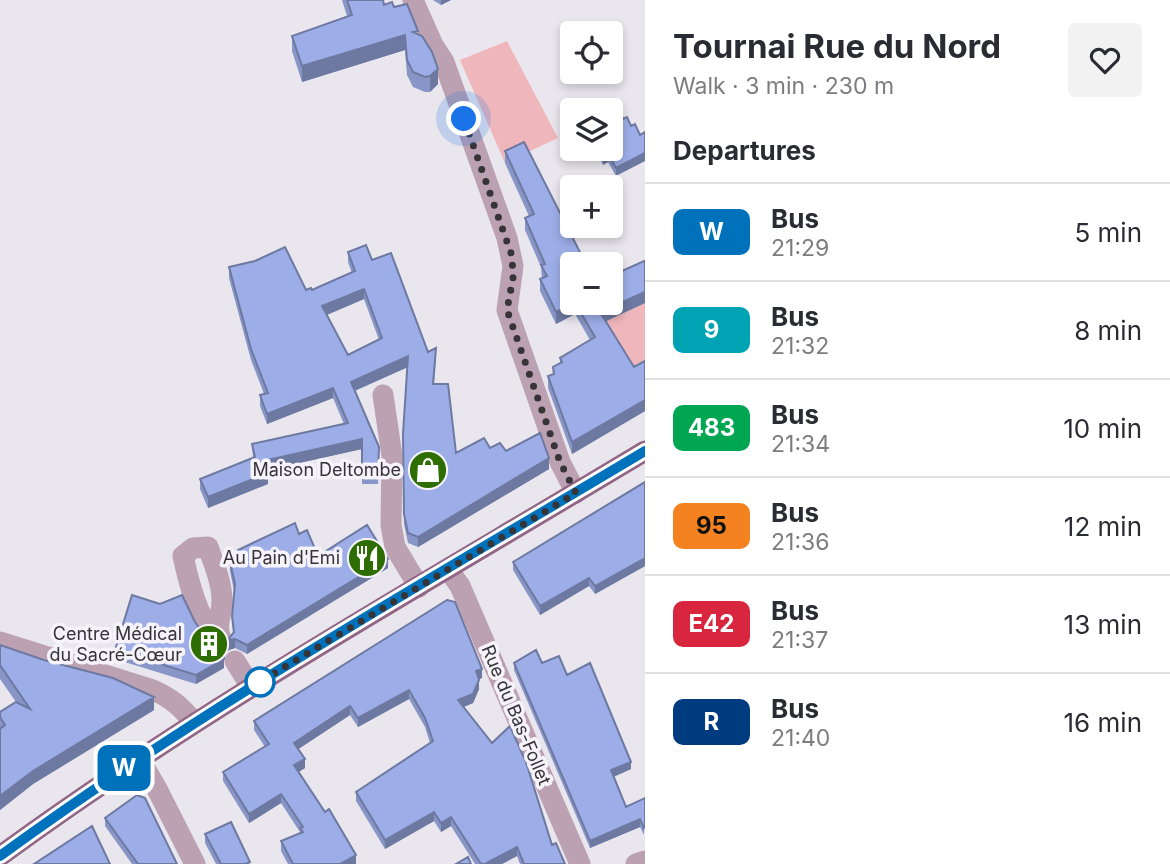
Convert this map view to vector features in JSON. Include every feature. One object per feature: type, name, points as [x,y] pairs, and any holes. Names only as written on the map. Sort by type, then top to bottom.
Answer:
[{"type":"main road","points":[[0,856],[139,758],[251,687],[645,451]]},
{"type":"street","points":[[413,0],[433,45],[444,62],[507,238],[513,266],[507,310],[560,462],[576,493]]},
{"type":"street","points":[[383,395],[393,456],[391,525],[395,547],[419,587]]},
{"type":"street","name":"Rue du Bas-Follet","points":[[449,569],[460,586],[580,864]]},
{"type":"street","points":[[0,642],[153,690],[172,698],[194,723]]},
{"type":"street","points":[[235,661],[251,687]]},
{"type":"street","points":[[139,758],[195,864]]},
{"type":"street","points":[[636,864],[645,861]]},
{"type":"shaded area","points":[[507,41],[558,138],[505,163],[460,60]]},
{"type":"shaded area","points":[[645,303],[645,373],[634,379],[600,324]]},
{"type":"building","points":[[347,0],[383,0],[384,5],[392,2],[394,7],[407,4],[418,31],[413,32],[422,36],[438,69],[425,77],[413,72],[407,60],[405,35],[302,66],[292,36],[352,15]]},
{"type":"building","points":[[627,117],[631,126],[635,124],[640,135],[645,132],[645,153],[616,168],[612,161],[623,161],[623,119]]},
{"type":"building","points":[[524,142],[560,213],[560,238],[573,238],[580,252],[560,252],[560,310],[556,312],[540,279],[547,276],[541,265],[545,264],[525,218],[534,214],[505,151]]},
{"type":"building","points":[[366,245],[372,260],[391,253],[428,352],[436,348],[433,384],[448,384],[456,453],[484,438],[490,448],[500,443],[506,451],[540,433],[549,458],[418,537],[408,533],[404,514],[403,434],[408,356],[351,382],[379,447],[378,473],[362,473],[362,439],[263,461],[268,473],[208,497],[200,479],[255,457],[252,444],[348,423],[333,388],[267,414],[260,395],[268,393],[251,349],[229,267],[255,261],[285,247],[306,290],[312,290],[355,271],[348,252]],"holes":[[[364,289],[382,338],[348,355],[322,306]]]},
{"type":"building","points":[[644,261],[645,263],[645,292],[623,302],[623,271]]},
{"type":"building","points":[[582,315],[602,315],[634,367],[645,361],[645,400],[572,442],[548,376],[554,374],[553,367],[562,362],[560,358],[595,337]]},
{"type":"building","points":[[645,482],[645,558],[595,586],[589,578],[540,606],[513,562]]},
{"type":"building","points":[[295,523],[299,534],[307,530],[318,556],[367,525],[388,559],[247,645],[235,639],[229,640],[223,646],[224,659],[196,675],[115,650],[132,595],[160,604],[182,595],[203,633],[219,643],[226,642],[234,632],[232,616],[235,584],[230,562],[241,558],[238,550]]},
{"type":"building","points":[[447,600],[455,602],[482,669],[476,671],[479,680],[473,694],[458,700],[492,743],[510,726],[526,762],[552,845],[556,843],[565,864],[524,864],[517,847],[481,864],[451,817],[441,823],[434,812],[385,840],[356,792],[433,741],[425,718],[409,690],[358,718],[350,706],[294,743],[305,759],[294,765],[325,812],[329,809],[356,855],[340,864],[293,864],[281,841],[303,832],[300,828],[303,827],[281,794],[249,814],[223,772],[269,744],[254,721]]},
{"type":"building","points":[[0,645],[113,678],[154,697],[33,771],[0,796],[0,729],[5,725],[0,712],[16,702],[30,709],[0,665]]},
{"type":"building","points":[[536,650],[542,663],[559,656],[567,675],[590,663],[631,762],[611,770],[626,807],[645,798],[644,828],[640,819],[590,841],[514,663]]},
{"type":"building","points":[[137,795],[145,798],[177,864],[138,864],[105,818]]},
{"type":"building","points":[[231,822],[250,862],[246,864],[221,864],[205,834]]},
{"type":"building","points":[[92,826],[110,864],[34,864]]},
{"type":"building","points":[[468,857],[471,864],[456,864]]},
{"type":"bus line","name":"W","points":[[0,856],[56,814],[194,723],[645,451]]},
{"type":"place","name":"Maison Deltombe","points":[[428,470]]},
{"type":"place","name":"Au Pain d'Emi","points":[[367,558]]},
{"type":"place","name":"Centre Médical du Sacré-Cœur","points":[[209,644]]},
{"type":"route","points":[[260,682],[251,687],[576,493],[560,462],[507,310],[513,278],[512,256],[464,119]]}]
